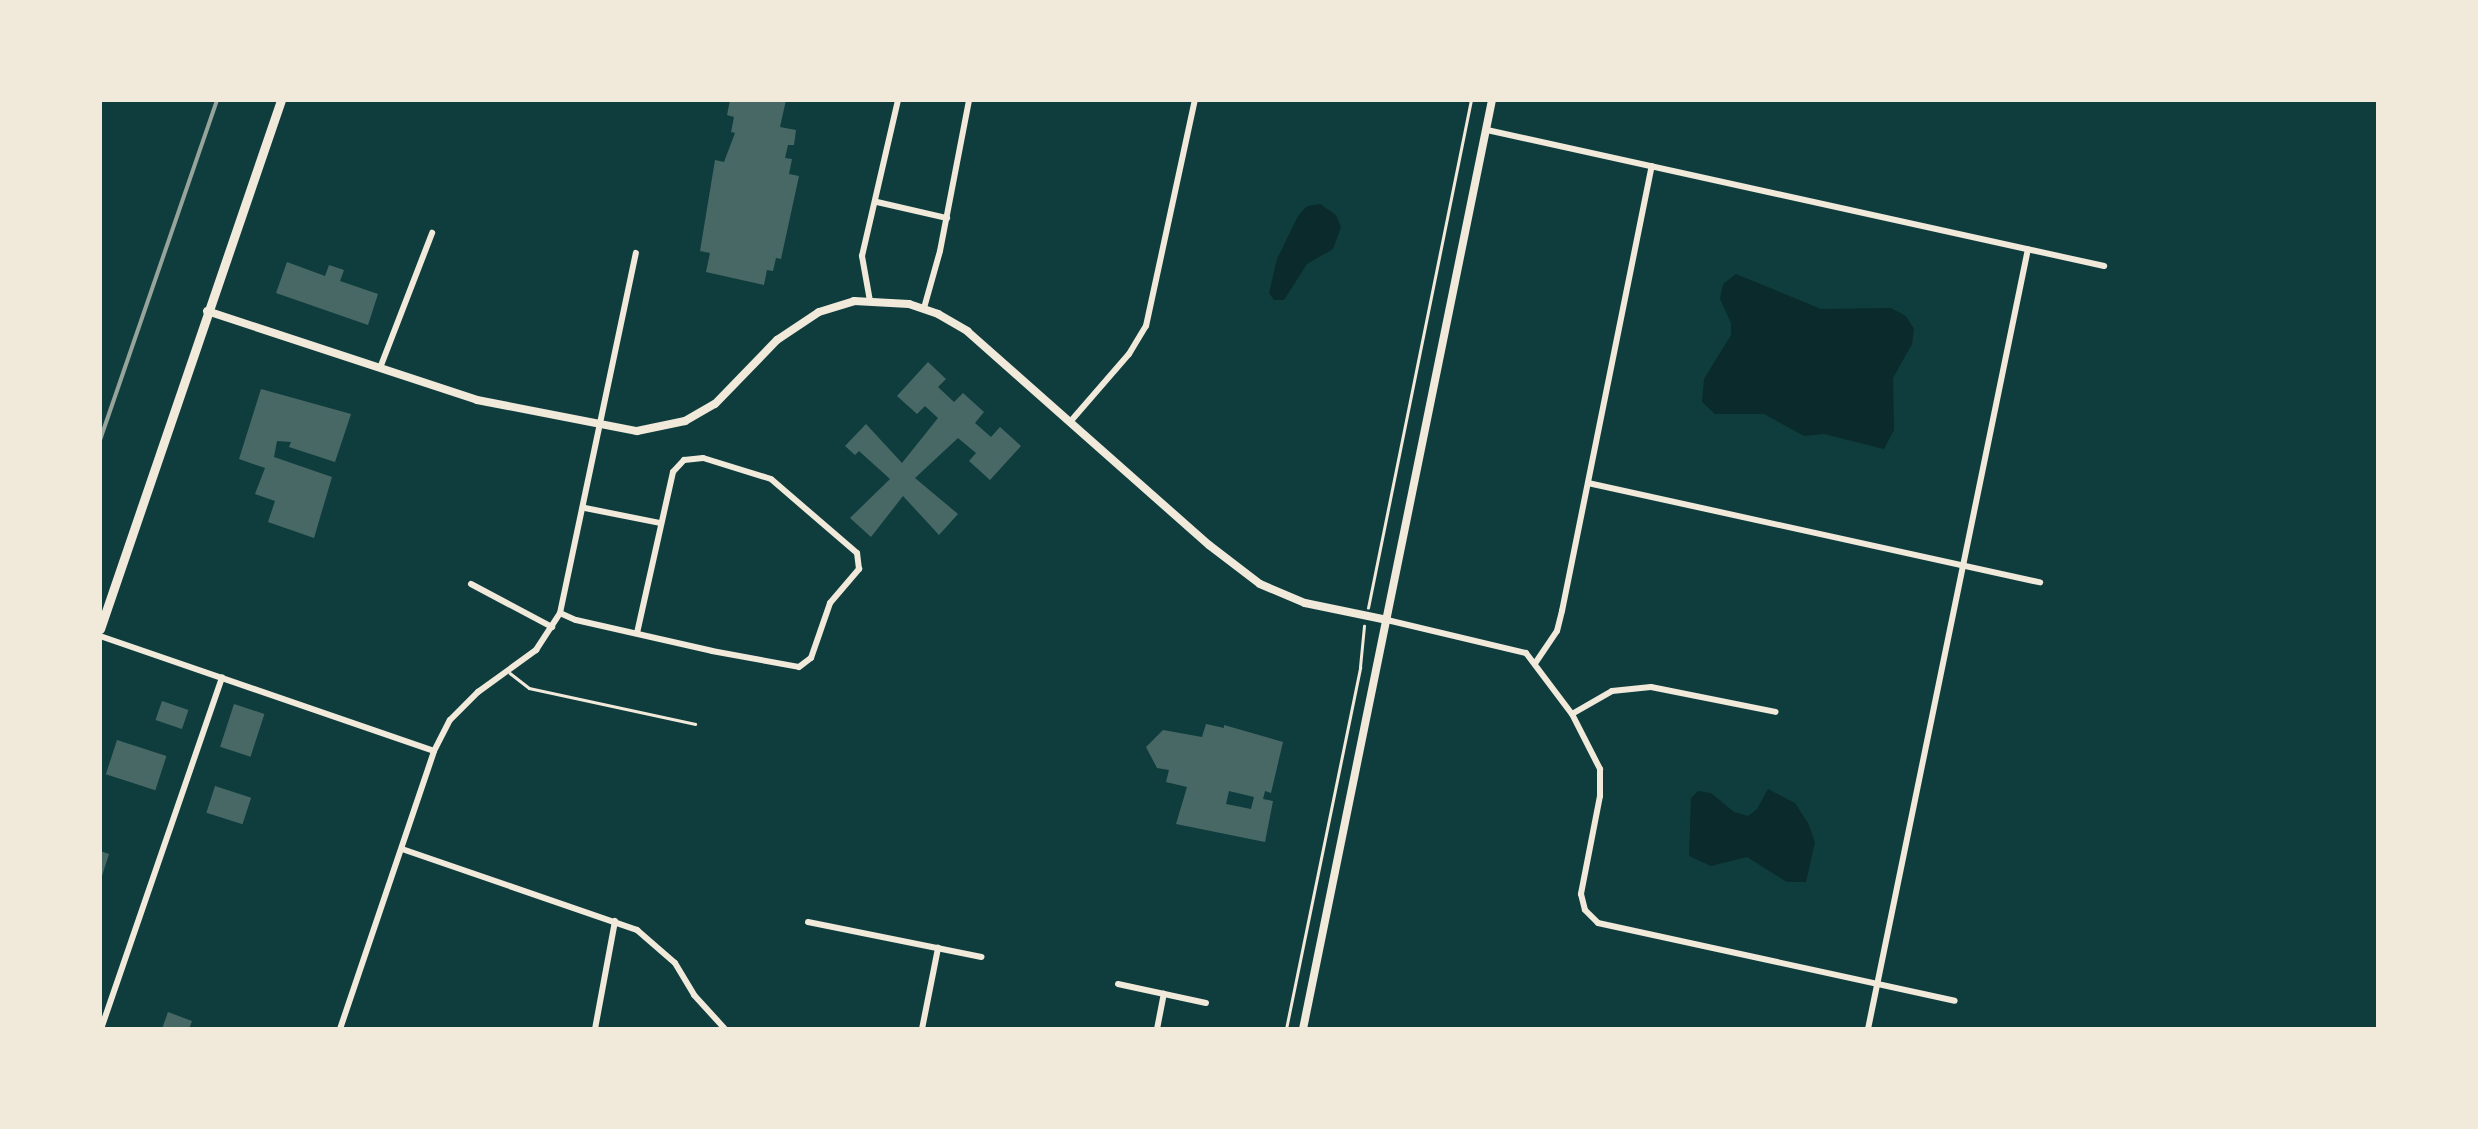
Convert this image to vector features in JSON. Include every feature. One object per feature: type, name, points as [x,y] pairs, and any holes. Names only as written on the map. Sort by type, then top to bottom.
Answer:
[{"type":"main road","points":[[100,632],[281,100]]},
{"type":"street","points":[[870,301],[862,256],[898,100]]},
{"type":"street","points":[[924,308],[947,218],[969,100]]},
{"type":"street","points":[[1070,422],[1130,354],[1146,326],[1195,100]]},
{"type":"street","points":[[1303,1029],[1492,100]]},
{"type":"street","points":[[1486,130],[2104,266]]},
{"type":"street","points":[[1536,662],[1557,631],[1652,166]]},
{"type":"street","points":[[877,202],[947,218]]},
{"type":"street","points":[[380,368],[432,233]]},
{"type":"street","points":[[1868,1029],[2028,249]]},
{"type":"street","points":[[340,1029],[434,750],[465,704],[510,673],[560,613],[636,253]]},
{"type":"street","points":[[207,311],[478,400],[602,428],[651,430],[699,415],[730,392],[801,321],[837,305],[870,301],[924,308],[967,331],[1260,584],[1305,603],[1501,644],[1536,662],[1572,714],[1600,770],[1600,796],[1581,894],[1591,918],[1602,925],[1955,1002]]},
{"type":"street","points":[[560,613],[637,633],[799,667],[811,658],[830,604],[859,569],[856,553],[779,484],[693,458],[676,466],[637,633]]},
{"type":"street","points":[[1588,483],[2040,582]]},
{"type":"street","points":[[585,508],[660,523]]},
{"type":"street","points":[[471,584],[552,627]]},
{"type":"street","points":[[100,632],[434,750]]},
{"type":"street","points":[[101,1029],[222,677]]},
{"type":"street","points":[[1572,714],[1612,690],[1651,687],[1776,712]]},
{"type":"street","points":[[402,849],[637,930],[662,948],[694,995],[724,1029]]},
{"type":"street","points":[[595,1029],[615,921]]},
{"type":"street","points":[[808,922],[981,958]]},
{"type":"street","points":[[922,1029],[938,948]]},
{"type":"street","points":[[1118,984],[1206,1003]]},
{"type":"street","points":[[1157,1029],[1164,994]]},
{"type":"lane","points":[[510,673],[529,688],[695,724]]},
{"type":"path","points":[[1369,601],[1471,100]]},
{"type":"path","points":[[1286,1029],[1360,667],[1362,634]]},
{"type":"water","points":[[1320,204],[1336,215],[1341,227],[1333,249],[1307,264],[1284,300],[1274,300],[1269,293],[1277,259],[1298,216],[1307,206]]},
{"type":"water","points":[[1736,274],[1821,309],[1891,308],[1906,316],[1914,329],[1912,344],[1893,378],[1894,430],[1884,449],[1824,434],[1804,436],[1764,414],[1715,414],[1702,402],[1704,379],[1731,335],[1731,323],[1720,299],[1723,284]]},
{"type":"water","points":[[1768,789],[1795,803],[1808,823],[1815,842],[1806,882],[1787,882],[1747,857],[1711,866],[1689,856],[1691,798],[1698,791],[1711,793],[1734,812],[1748,816],[1757,809]]},
{"type":"building","points":[[730,100],[786,100],[780,127],[796,130],[794,145],[788,145],[785,158],[792,159],[789,174],[799,176],[781,259],[776,258],[773,271],[767,270],[764,285],[706,272],[710,253],[700,251],[715,160],[724,162],[735,133],[731,132],[734,117],[727,115]]},
{"type":"building","points":[[287,262],[325,276],[329,265],[344,270],[340,281],[378,294],[368,325],[276,293]]},
{"type":"building","points":[[928,362],[946,379],[938,387],[954,402],[963,393],[984,412],[975,423],[991,437],[1000,427],[1021,446],[990,480],[969,461],[976,453],[958,438],[915,478],[958,514],[939,535],[903,496],[871,537],[850,518],[890,479],[859,451],[855,455],[845,446],[866,424],[902,463],[938,418],[925,406],[917,414],[897,396]]},
{"type":"building","points":[[261,389],[351,414],[335,462],[289,447],[291,442],[277,441],[274,457],[332,477],[314,538],[268,522],[275,501],[255,494],[265,468],[239,459]]},
{"type":"building","points":[[162,701],[188,710],[182,729],[155,720]]},
{"type":"building","points":[[234,704],[264,714],[251,757],[220,747]]},
{"type":"building","points":[[1206,724],[1224,725],[1283,742],[1271,793],[1265,791],[1263,799],[1273,801],[1265,842],[1176,824],[1187,787],[1166,782],[1169,770],[1157,768],[1146,747],[1163,730],[1202,737]],"holes":[[[1229,791],[1254,797],[1251,809],[1226,804]]]},
{"type":"building","points":[[117,740],[166,756],[155,790],[106,774]]},
{"type":"building","points":[[215,786],[251,798],[242,824],[206,813]]},
{"type":"building","points":[[100,851],[109,854],[101,879],[100,879]]},
{"type":"building","points":[[168,1012],[192,1021],[189,1029],[162,1029]]},
{"type":"railway","points":[[100,440],[217,100]]}]
